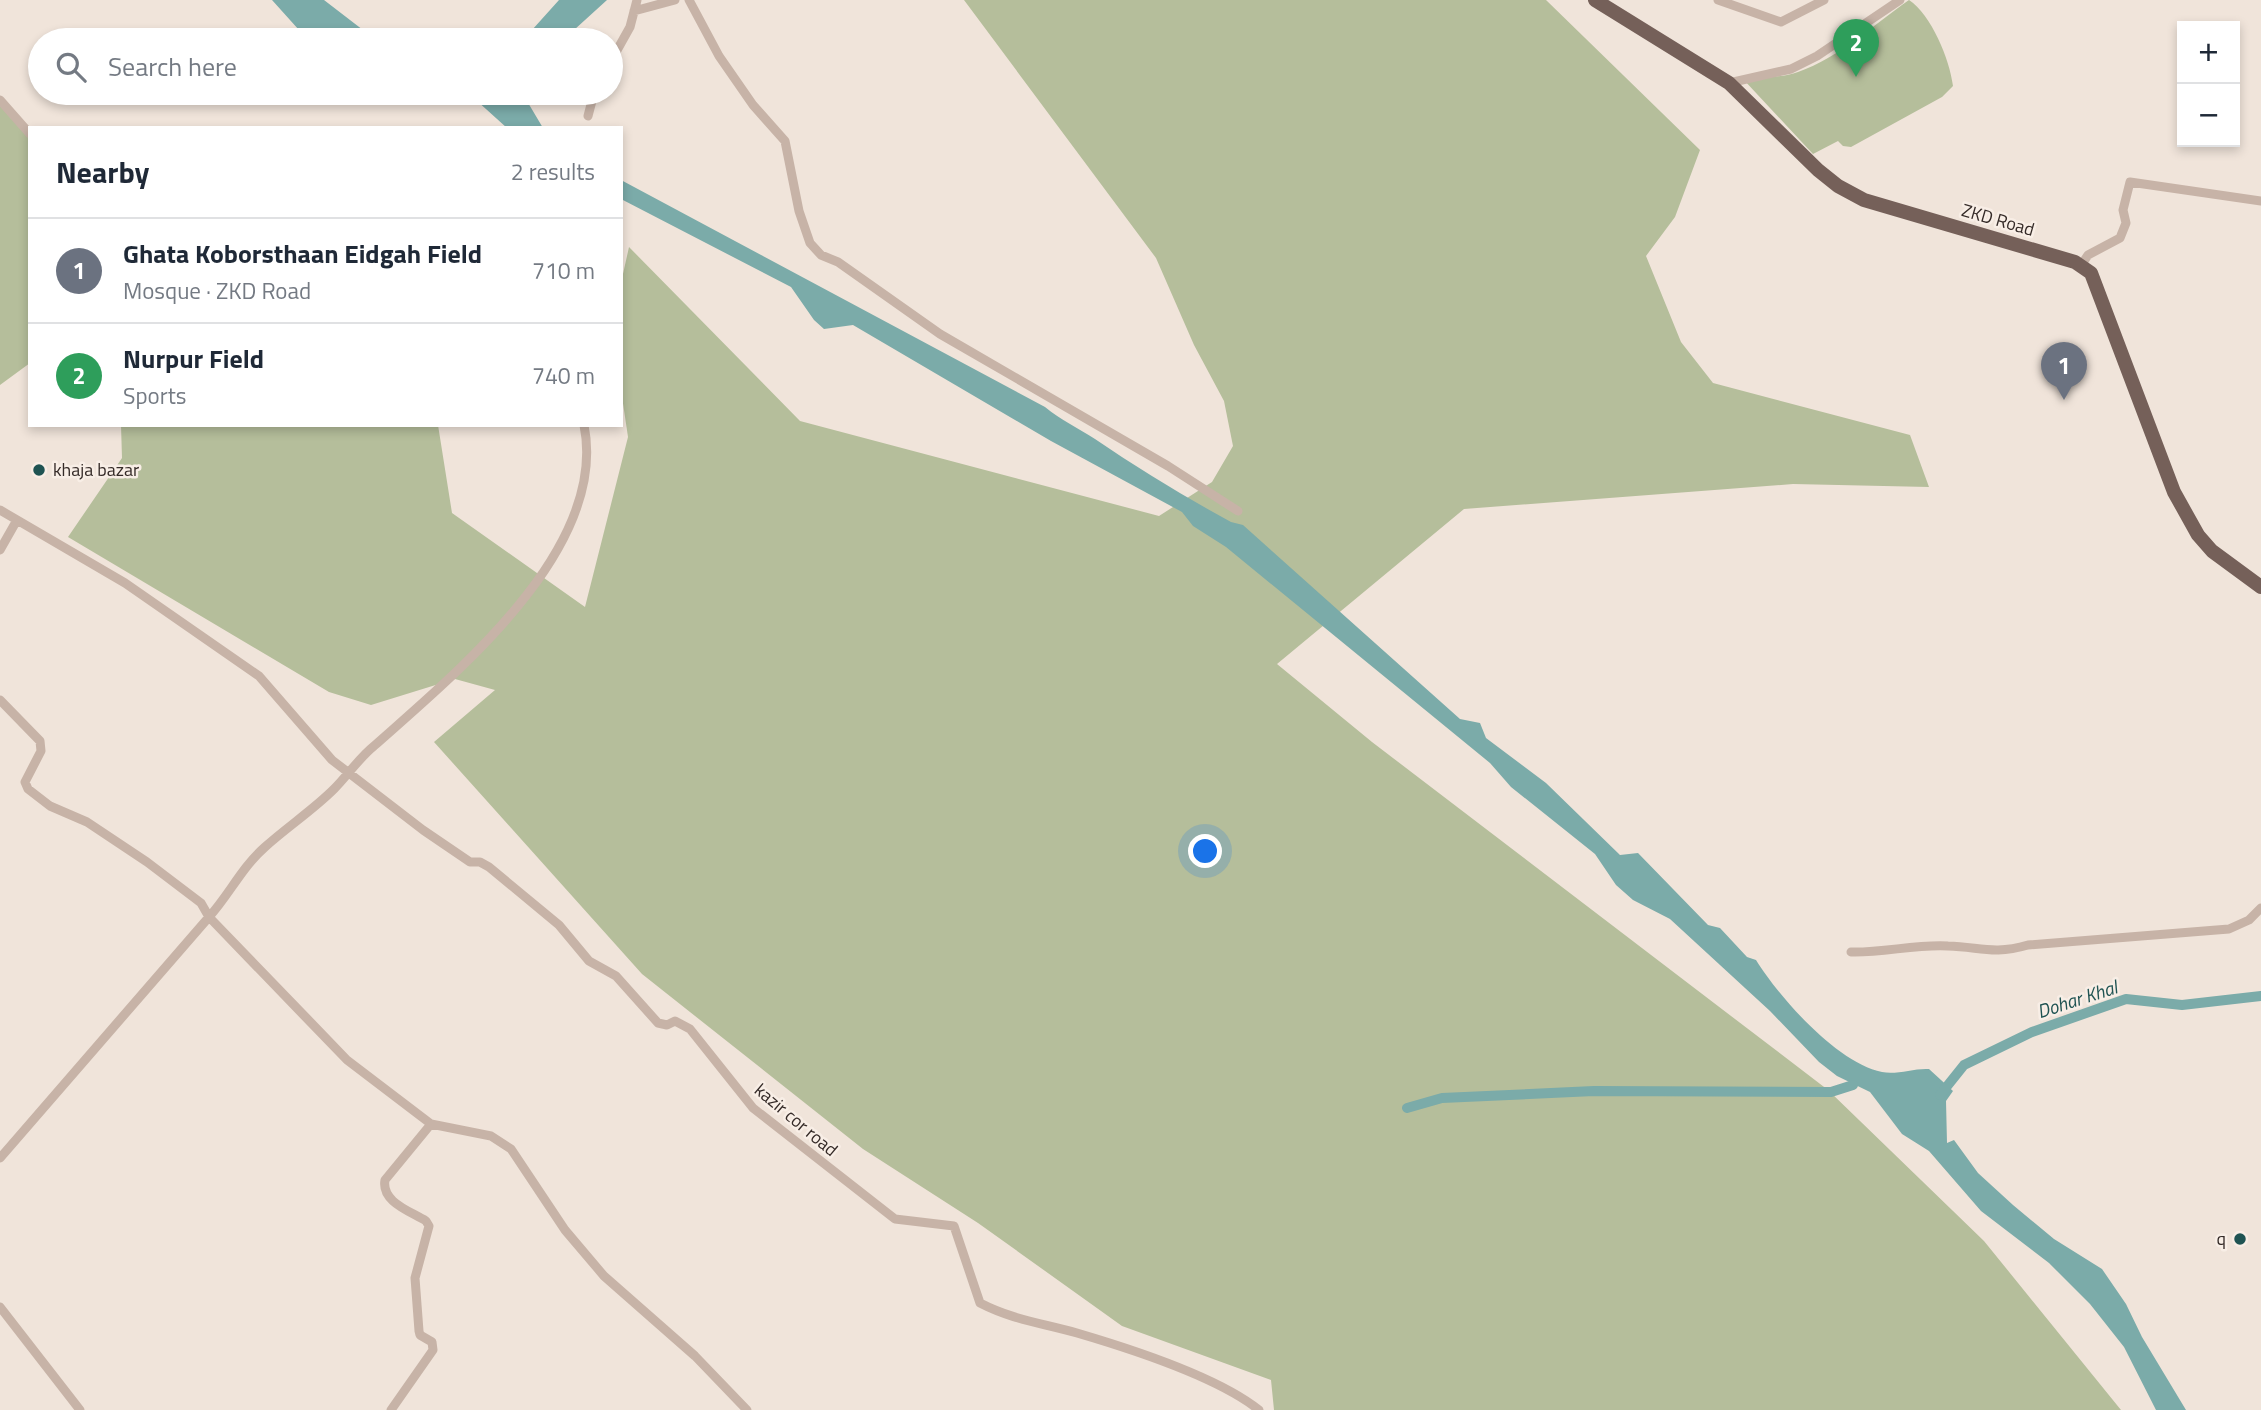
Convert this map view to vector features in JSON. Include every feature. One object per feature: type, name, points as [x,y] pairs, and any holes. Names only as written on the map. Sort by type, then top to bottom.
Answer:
[{"type":"main road","name":"ZKD Road","points":[[1595,0],[1729,83],[1818,170],[1838,186],[1864,200],[2081,264]]},
{"type":"main road","points":[[2081,264],[2091,273],[2174,492],[2186,516],[2212,551],[2261,587]]},
{"type":"street","points":[[623,40],[630,27],[637,0]]},
{"type":"street","points":[[634,11],[675,0]]},
{"type":"street","points":[[689,0],[719,55],[753,105],[785,141],[799,211],[810,243],[821,255],[838,262],[940,334],[1168,466],[1238,511]]},
{"type":"street","points":[[1718,0],[1781,22],[1824,0]]},
{"type":"street","points":[[1729,83],[1795,67],[1817,56],[1900,0]]},
{"type":"street","points":[[0,100],[28,132]]},
{"type":"street","points":[[588,116],[591,105]]},
{"type":"street","points":[[2081,264],[2088,255],[2120,238],[2127,221],[2123,210],[2127,183],[2261,201]]},
{"type":"street","points":[[0,1158],[209,917],[254,858],[335,788],[348,772],[482,648],[547,569],[567,530],[581,490],[588,445],[584,427]]},
{"type":"street","points":[[0,510],[125,583],[259,676],[332,760],[348,772]]},
{"type":"street","points":[[0,550],[17,520]]},
{"type":"street","points":[[0,700],[40,741],[41,751],[25,782],[29,789],[50,806],[88,822],[123,844],[201,903],[209,917],[347,1059],[431,1124],[491,1136],[511,1149],[565,1230],[604,1276],[695,1356],[747,1410]]},
{"type":"street","name":"kazir cor road","points":[[348,772],[423,830],[470,862],[480,862],[489,867],[559,925],[589,961],[616,976],[658,1023],[667,1025],[675,1021],[690,1029],[753,1108],[895,1219],[954,1226],[980,1303],[1007,1317],[1076,1333],[1173,1367],[1204,1380],[1259,1410]]},
{"type":"street","points":[[1851,953],[1877,953],[1947,945],[2003,952],[2028,945],[2229,929],[2249,920],[2261,908]]},
{"type":"street","points":[[391,1410],[433,1350],[432,1342],[419,1331],[415,1278],[429,1226],[426,1221],[387,1198],[385,1180],[431,1124]]},
{"type":"street","points":[[0,1307],[80,1410]]},
{"type":"green space","points":[[964,0],[1546,0],[1700,150],[1675,217],[1646,256],[1681,342],[1713,383],[1910,435],[1929,487],[1793,484],[1464,509],[1277,664],[1372,742],[1828,1090],[1984,1241],[2121,1410],[1274,1410],[1271,1380],[1122,1326],[978,1223],[863,1149],[642,974],[434,742],[495,690],[455,679],[371,705],[329,692],[68,537],[122,458],[121,427],[438,427],[452,513],[585,607],[628,437],[623,403],[623,274],[629,247],[800,421],[1159,516],[1212,482],[1233,446],[1224,401],[1194,345],[1156,258]]},
{"type":"green space","points":[[1909,0],[1925,16],[1938,38],[1953,86],[1942,97],[1851,147],[1843,146],[1838,141],[1813,154],[1743,79],[1785,75],[1813,66],[1842,49]]},
{"type":"green space","points":[[0,106],[28,126],[28,364],[0,385]]},
{"type":"water","points":[[272,0],[324,0],[360,28],[297,28]]},
{"type":"water","points":[[559,0],[607,0],[576,28],[534,28]]},
{"type":"water","points":[[482,105],[529,105],[542,126],[505,126]]},
{"type":"water","points":[[623,181],[1045,407],[1179,493],[1231,522],[1243,525],[1460,719],[1480,723],[1486,738],[1546,783],[1620,855],[1638,853],[1708,925],[1720,928],[1747,957],[1756,960],[1779,992],[1828,1042],[1865,1066],[1882,1072],[1929,1069],[1953,1091],[1946,1101],[1947,1143],[1954,1140],[1978,1173],[2054,1239],[2102,1269],[2126,1304],[2142,1337],[2186,1410],[2156,1410],[2124,1347],[2090,1304],[2049,1263],[1981,1211],[1929,1151],[1902,1134],[1870,1092],[1837,1076],[1819,1062],[1770,1011],[1670,919],[1633,900],[1616,885],[1595,854],[1511,787],[1490,763],[1226,547],[1193,526],[1182,512],[1051,441],[853,325],[824,329],[814,320],[791,287],[623,200]]},
{"type":"waterway","name":"Dohar Khal","points":[[1940,1095],[1964,1065],[2032,1032],[2126,999],[2182,1005],[2261,996]]},
{"type":"waterway","points":[[1407,1108],[1442,1098],[1594,1091],[1831,1092],[1853,1085]]},
{"type":"place","name":"Nurpur Field","points":[[1856,77]]},
{"type":"place","name":"Ghata Koborsthaan Eidgah Field","points":[[2064,400]]},
{"type":"place","name":"khaja bazar","points":[[39,470]]},
{"type":"place","name":"q","points":[[2240,1239]]}]
